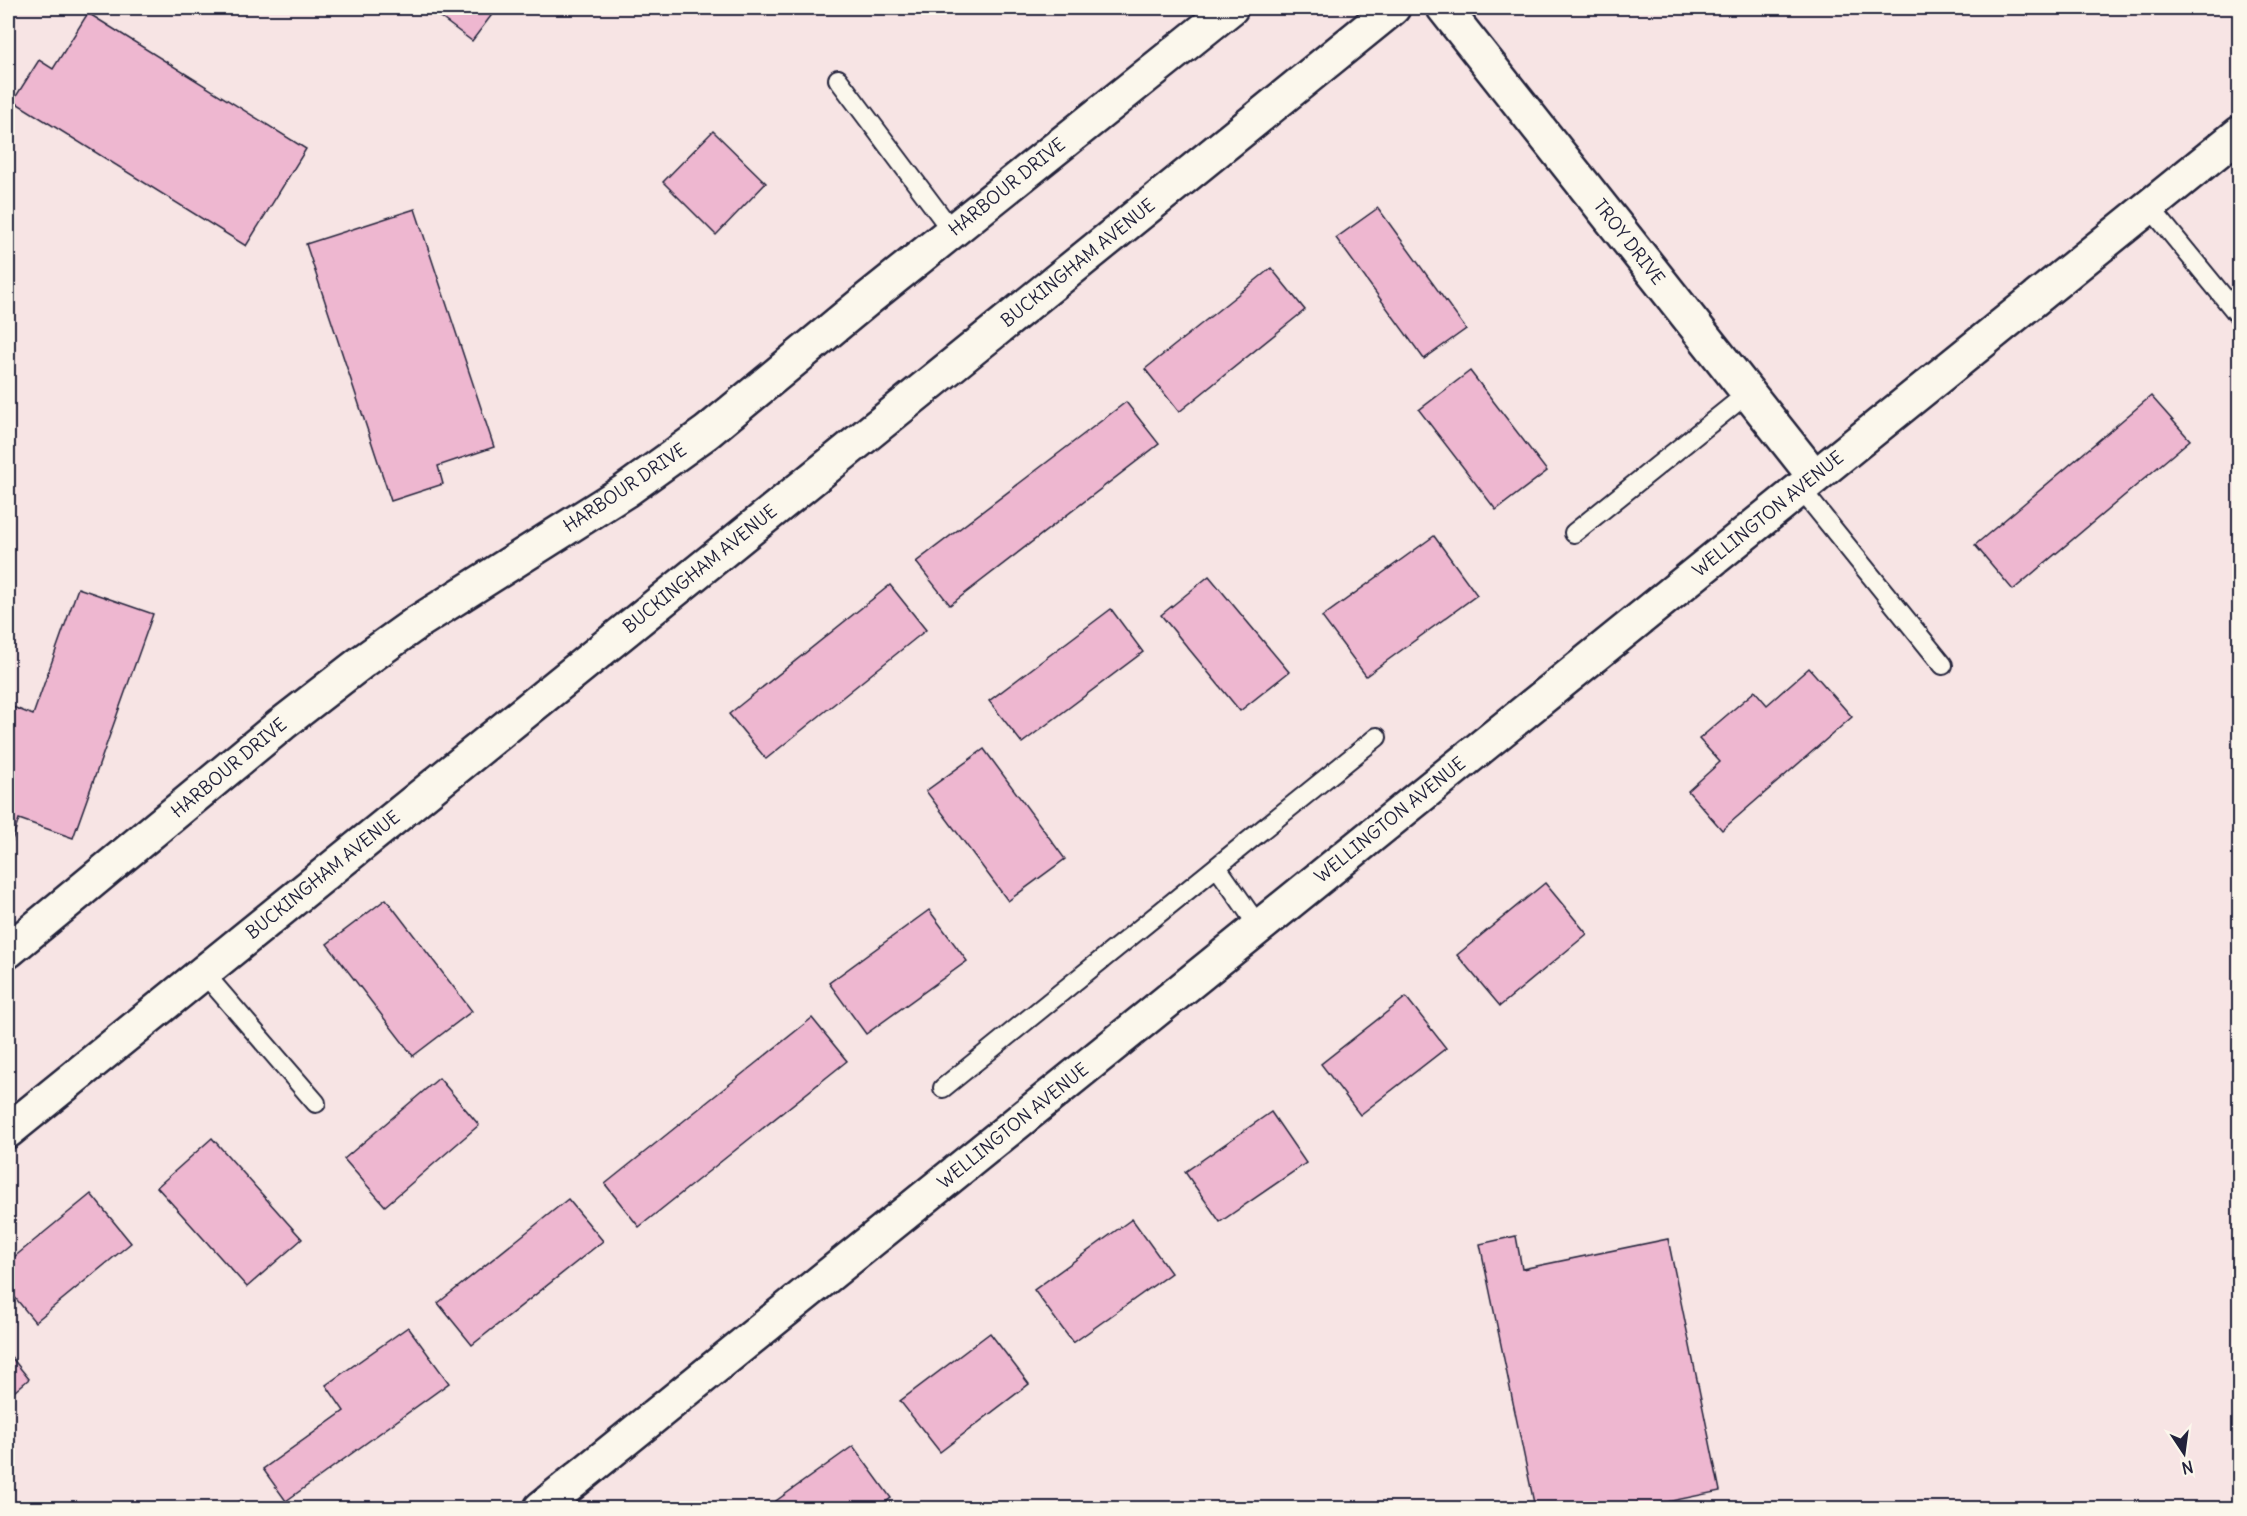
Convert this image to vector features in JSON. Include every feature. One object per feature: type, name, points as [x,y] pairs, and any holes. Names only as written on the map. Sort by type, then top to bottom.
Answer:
[{"type":"street","name":"HARBOUR DRIVE","points":[[8,951],[282,724],[362,662],[418,622],[625,491],[707,432],[952,231],[1231,8]]},
{"type":"street","name":"BUCKINGHAM AVENUE","points":[[8,1131],[1394,8]]},
{"type":"street","name":"TROY DRIVE","points":[[1444,8],[1748,393],[1807,482]]},
{"type":"street","name":"WELLINGTON AVENUE","points":[[541,1509],[2240,132]]},
{"type":"lane","points":[[838,79],[952,231]]},
{"type":"lane","points":[[2149,206],[2240,317]]},
{"type":"lane","points":[[1574,532],[1748,393]]},
{"type":"lane","points":[[1807,482],[1943,665]]},
{"type":"lane","points":[[943,1088],[1377,737]]},
{"type":"lane","points":[[1217,867],[1259,927]]},
{"type":"lane","points":[[203,972],[315,1103]]},
{"type":"building","points":[[428,8],[497,8],[472,41]]},
{"type":"building","points":[[88,13],[306,149],[246,246],[13,101],[39,60],[53,69]]},
{"type":"building","points":[[713,131],[766,183],[716,235],[663,182]]},
{"type":"building","points":[[1378,208],[1466,329],[1424,359],[1336,238]]},
{"type":"building","points":[[415,209],[494,447],[438,466],[443,484],[391,501],[306,244]]},
{"type":"building","points":[[1271,268],[1305,310],[1179,412],[1145,369]]},
{"type":"building","points":[[1470,371],[1547,471],[1496,510],[1419,410]]},
{"type":"building","points":[[2151,396],[2190,440],[2013,590],[1975,545]]},
{"type":"building","points":[[1126,402],[1159,444],[950,605],[916,562]]},
{"type":"building","points":[[1434,536],[1477,595],[1366,676],[1322,617]]},
{"type":"building","points":[[1209,576],[1289,672],[1240,711],[1161,615]]},
{"type":"building","points":[[890,585],[926,630],[766,759],[729,714]]},
{"type":"building","points":[[78,588],[153,614],[73,838],[19,819],[8,852],[8,722],[13,707],[33,715]]},
{"type":"building","points":[[1111,609],[1143,652],[1022,743],[989,701]]},
{"type":"building","points":[[1809,668],[1852,717],[1722,830],[1688,791],[1720,762],[1699,739],[1755,691],[1767,705]]},
{"type":"building","points":[[984,749],[1065,859],[1008,901],[926,791]]},
{"type":"building","points":[[1545,883],[1587,934],[1500,1006],[1457,955]]},
{"type":"building","points":[[386,899],[472,1011],[413,1056],[327,944]]},
{"type":"building","points":[[929,910],[967,961],[866,1034],[829,983]]},
{"type":"building","points":[[1406,997],[1446,1048],[1360,1115],[1321,1064]]},
{"type":"building","points":[[812,1018],[847,1061],[639,1227],[605,1184]]},
{"type":"building","points":[[439,1078],[479,1125],[385,1206],[344,1159]]},
{"type":"building","points":[[1271,1112],[1306,1163],[1220,1222],[1185,1172]]},
{"type":"building","points":[[212,1138],[302,1239],[247,1287],[157,1187]]},
{"type":"building","points":[[91,1194],[131,1243],[35,1322],[8,1289],[8,1262]]},
{"type":"building","points":[[568,1199],[603,1241],[472,1345],[438,1303]]},
{"type":"building","points":[[1132,1219],[1171,1273],[1073,1343],[1034,1290]]},
{"type":"building","points":[[1516,1236],[1522,1269],[1668,1239],[1720,1491],[1647,1506],[1648,1508],[1535,1508],[1480,1244]]},
{"type":"building","points":[[408,1327],[449,1383],[286,1501],[263,1469],[344,1411],[326,1385]]},
{"type":"building","points":[[990,1333],[1029,1384],[940,1452],[900,1401]]},
{"type":"building","points":[[8,1353],[29,1379],[8,1397]]},
{"type":"building","points":[[853,1446],[891,1498],[877,1508],[766,1508]]},
{"type":"building","points":[[241,1500],[246,1508],[227,1508]]}]
